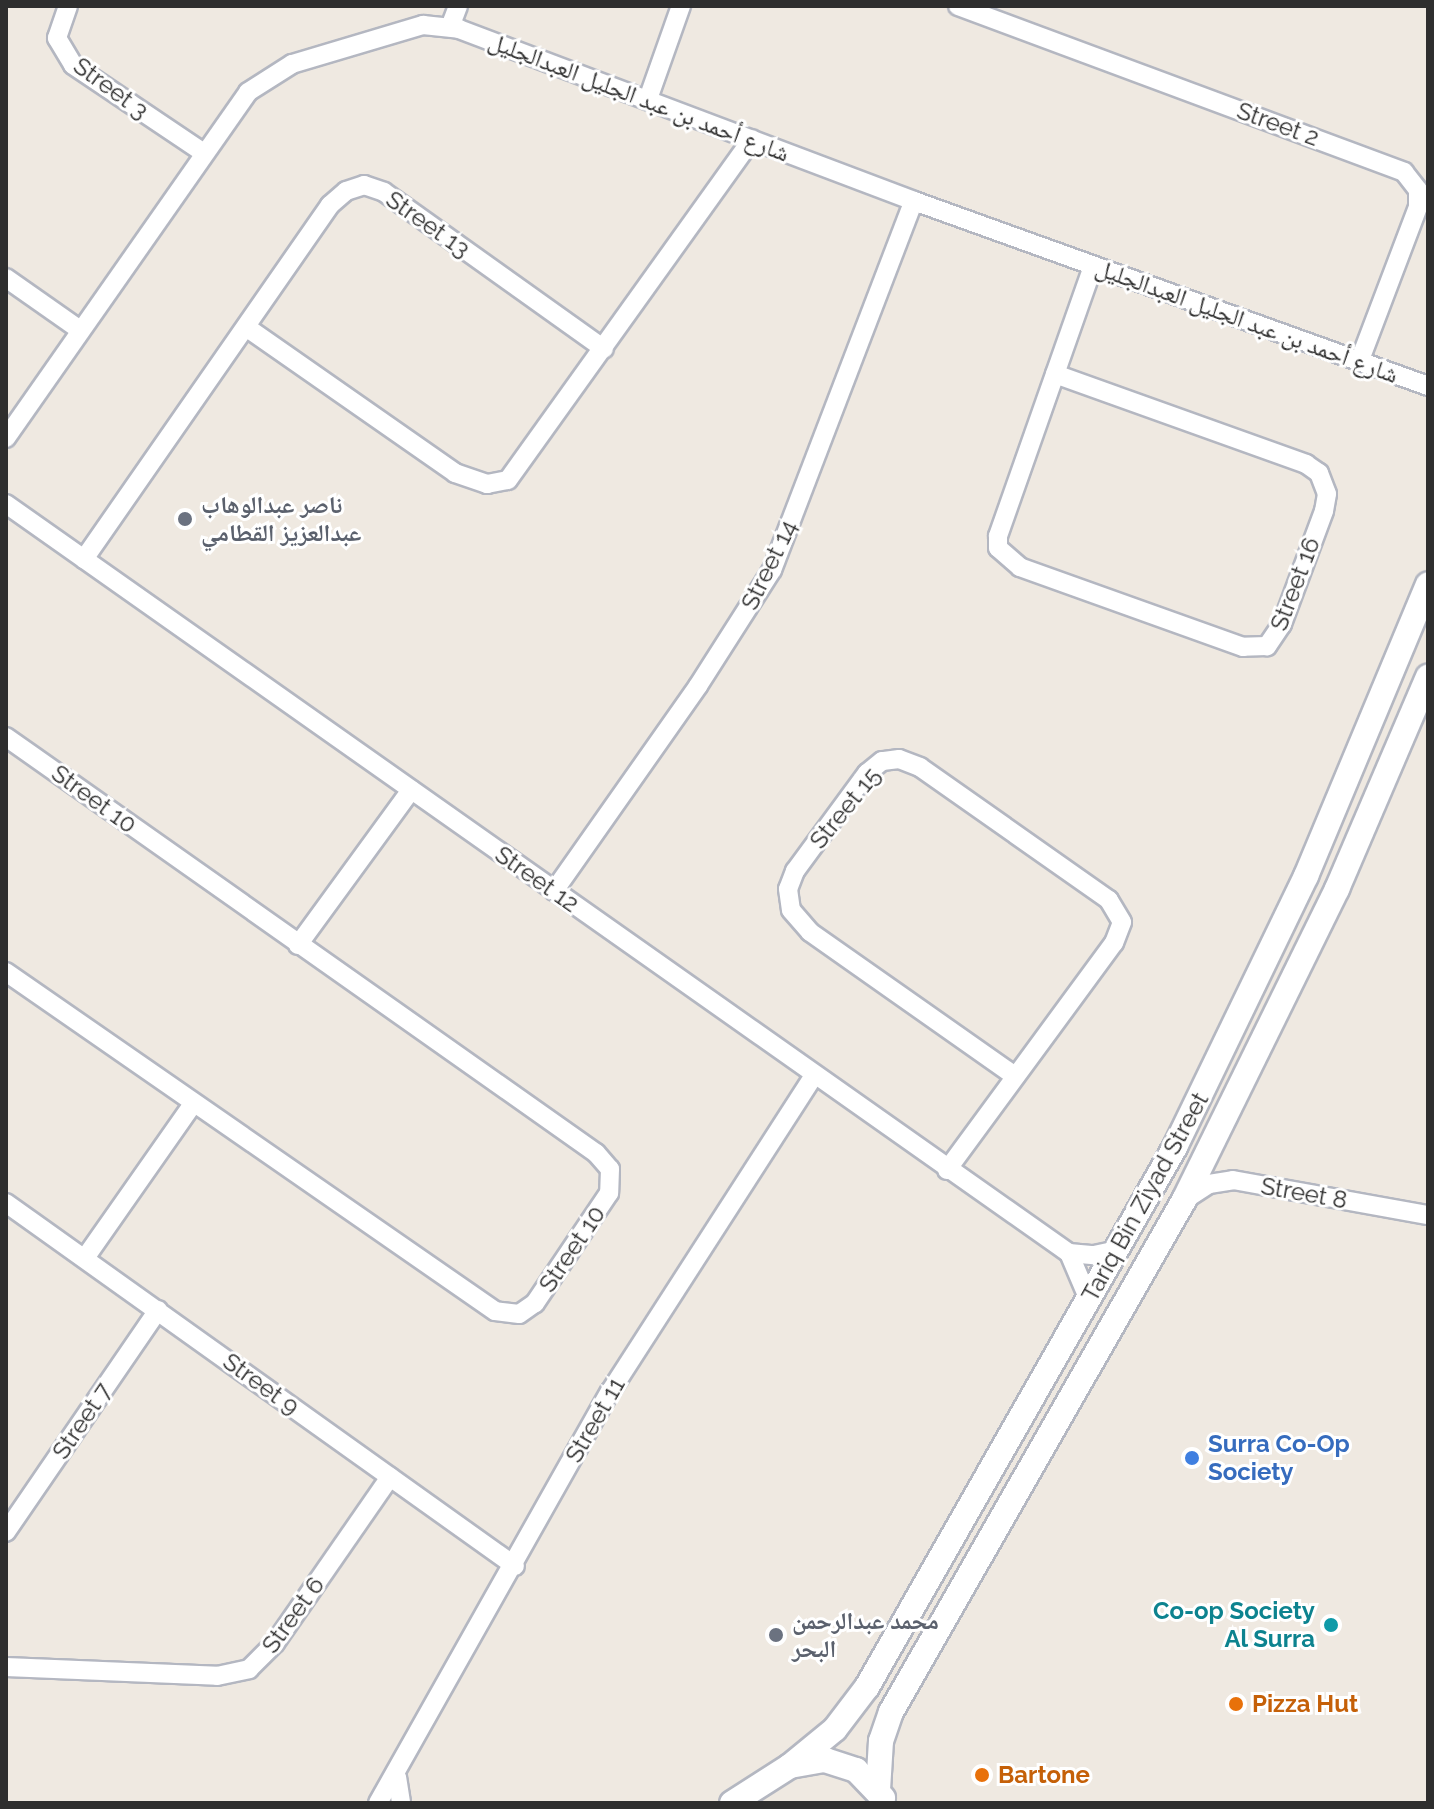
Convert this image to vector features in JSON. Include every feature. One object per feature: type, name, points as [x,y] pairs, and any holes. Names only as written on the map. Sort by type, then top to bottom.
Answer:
[{"type":"main road","name":"Tariq Bin Ziyad Street","points":[[732,1803],[790,1766],[835,1729],[867,1687],[1089,1300],[1191,1117],[1306,876],[1428,584]]},
{"type":"main road","name":"Tariq Bin Ziyad Street","points":[[883,1796],[881,1741],[891,1712],[1184,1200],[1337,889],[1428,677]]},
{"type":"main road","points":[[1306,876],[1316,894],[1337,889]]},
{"type":"main road","points":[[790,1766],[825,1760],[841,1763],[883,1796]]},
{"type":"street","name":"Street 3","points":[[68,6],[57,38],[73,65],[201,151]]},
{"type":"street","points":[[450,27],[458,6]]},
{"type":"street","points":[[648,99],[681,6]]},
{"type":"street","name":"Street 2","points":[[958,6],[1404,172],[1418,190],[1418,207],[1359,362]]},
{"type":"street","name":"شارع أحمد بن عبد الجليل العبدالجليل","points":[[6,438],[201,151],[239,101],[277,71],[406,29],[450,27],[914,201],[1428,386]]},
{"type":"street","points":[[246,327],[455,473],[487,484],[508,480],[523,465],[752,139]]},
{"type":"street","name":"Street 13","points":[[84,559],[330,205],[346,191],[364,185],[384,192],[604,349]]},
{"type":"street","name":"Street 14","points":[[554,891],[716,660],[772,570],[914,201]]},
{"type":"street","name":"Street 16","points":[[1055,374],[1306,464],[1319,473],[1326,501],[1271,642],[1256,649],[1243,647],[1020,567],[1001,554],[998,536],[1055,374],[1093,266]]},
{"type":"street","points":[[6,278],[80,330]]},
{"type":"street","name":"Street 12","points":[[6,504],[947,1170],[1069,1253]]},
{"type":"street","name":"Street 10","points":[[6,737],[603,1160],[612,1186],[535,1303],[519,1314],[504,1314],[192,1105],[6,972]]},
{"type":"street","name":"Street 15","points":[[947,1170],[1119,936],[1120,915],[1109,900],[920,767],[899,759],[882,761],[867,773],[795,871],[788,889],[791,910],[810,932],[1015,1076]]},
{"type":"street","points":[[298,945],[411,790]]},
{"type":"street","name":"Street 11","points":[[378,1803],[397,1777],[610,1392],[814,1076]]},
{"type":"street","points":[[85,1258],[192,1105]]},
{"type":"street","name":"Street 8","points":[[1184,1200],[1209,1184],[1233,1180],[1428,1215]]},
{"type":"street","name":"Street 9","points":[[7,1205],[515,1566]]},
{"type":"street","points":[[1089,1300],[1069,1253],[1094,1255],[1117,1250]]},
{"type":"street","name":"Street 7","points":[[6,1532],[158,1310]]},
{"type":"street","name":"Street 6","points":[[6,1667],[217,1676],[249,1669],[275,1643],[390,1477]]},
{"type":"street","points":[[397,1777],[401,1803]]},
{"type":"place","name":"ناصر عبدالوهاب عبدالعزيز القطامي","points":[[185,519]]},
{"type":"place","name":"Surra Co-Op Society","points":[[1192,1458]]},
{"type":"place","name":"Co-op Society Al Surra","points":[[1331,1625]]},
{"type":"place","name":"محمد عبدالرحمن البحر","points":[[776,1635]]},
{"type":"place","name":"Pizza Hut","points":[[1236,1704]]},
{"type":"place","name":"Bartone","points":[[982,1775]]}]
